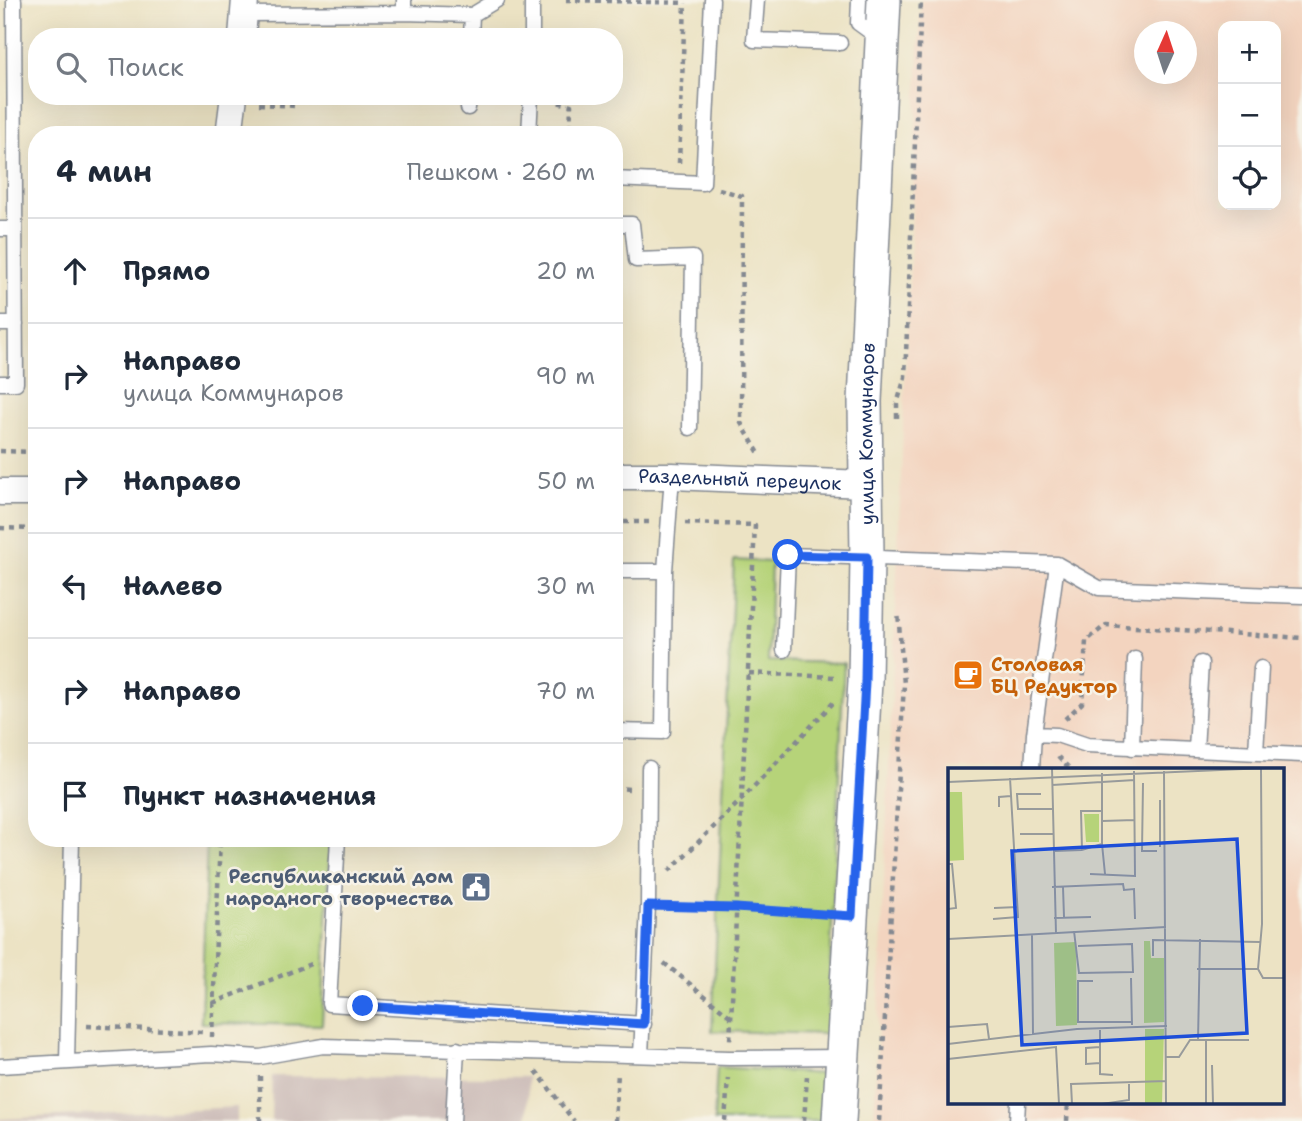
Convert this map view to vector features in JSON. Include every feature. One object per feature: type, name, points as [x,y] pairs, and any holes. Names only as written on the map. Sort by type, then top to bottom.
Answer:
[{"type":"street","name":"улица Коммунаров","points":[[838,1121],[865,682],[865,401],[884,0]]},
{"type":"street","points":[[230,126],[233,105]]},
{"type":"street","name":"Раздельный переулок","points":[[623,476],[865,484]]},
{"type":"street","points":[[0,492],[28,492]]},
{"type":"lane","points":[[0,383],[16,383],[16,324],[8,229],[15,0]]},
{"type":"lane","points":[[244,17],[404,7],[472,15],[497,0]]},
{"type":"lane","points":[[532,0],[532,28]]},
{"type":"lane","points":[[623,179],[703,183],[712,0]]},
{"type":"lane","points":[[757,0],[754,40],[840,43]]},
{"type":"lane","points":[[859,0],[858,23],[882,40]]},
{"type":"lane","points":[[471,28],[472,15]]},
{"type":"lane","points":[[529,126],[531,105]]},
{"type":"lane","points":[[623,224],[632,224],[636,260],[693,258],[690,428]]},
{"type":"lane","points":[[0,324],[16,324]]},
{"type":"lane","points":[[623,731],[663,732],[665,571],[672,476]]},
{"type":"lane","points":[[784,650],[788,555],[1057,564],[1099,588],[1302,596]]},
{"type":"lane","points":[[1032,768],[1034,734],[1057,564]]},
{"type":"lane","points":[[623,570],[665,571]]},
{"type":"lane","points":[[1132,748],[1135,659]]},
{"type":"lane","points":[[1196,750],[1201,663]]},
{"type":"lane","points":[[1256,752],[1261,668]]},
{"type":"lane","points":[[1034,734],[1057,735],[1087,745],[1302,755]]},
{"type":"lane","points":[[641,1055],[649,891],[649,768]]},
{"type":"lane","points":[[67,1062],[72,847]]},
{"type":"lane","points":[[337,847],[328,1004],[644,1024]]},
{"type":"lane","points":[[0,1066],[211,1054],[260,1057],[323,1046],[729,1058],[844,1057]]},
{"type":"lane","points":[[453,1121],[457,1049]]},
{"type":"path","points":[[566,0],[685,3],[679,163],[675,171]]},
{"type":"path","points":[[897,425],[897,404],[905,377],[921,0]]},
{"type":"path","points":[[287,105],[296,106]]},
{"type":"path","points":[[570,126],[571,105]]},
{"type":"path","points":[[703,183],[742,196],[741,423],[760,456]]},
{"type":"path","points":[[0,451],[28,452]]},
{"type":"path","points":[[623,522],[755,525],[725,1121]]},
{"type":"path","points":[[0,528],[28,529]]},
{"type":"path","points":[[879,1121],[904,684],[897,608]]},
{"type":"path","points":[[749,673],[839,677],[838,682]]},
{"type":"path","points":[[649,891],[838,698]]},
{"type":"path","points":[[211,1054],[220,847]]},
{"type":"path","points":[[648,906],[736,908],[852,916]]},
{"type":"path","points":[[647,950],[732,1018]]},
{"type":"path","points":[[213,1003],[331,956]]},
{"type":"path","points":[[69,1025],[212,1033]]},
{"type":"path","points":[[520,1051],[574,1121]]},
{"type":"path","points":[[615,1121],[619,1054]]},
{"type":"path","points":[[260,1057],[260,1121]]},
{"type":"path","points":[[804,1121],[808,1057]]},
{"type":"shaded area","points":[[921,0],[1302,0],[1302,1121],[874,1121]]},
{"type":"shaded area","points":[[272,1076],[528,1077],[527,1121],[271,1121]]},
{"type":"shaded area","points":[[237,1107],[237,1121],[0,1121],[0,1119]]},
{"type":"green space","points":[[734,560],[771,562],[768,661],[844,663],[827,1034],[712,1031]]},
{"type":"green space","points":[[207,847],[331,847],[322,1025],[201,1023]]},
{"type":"green space","points":[[717,1067],[823,1074],[820,1121],[714,1121]]},
{"type":"place","name":"Столовая БЦ Редуктор","points":[[968,675]]},
{"type":"place","name":"Республиканский дом народного творчества","points":[[476,887]]},
{"type":"route","points":[[363,1006],[644,1024],[648,906],[736,908],[852,916],[865,682],[867,557],[788,555]]}]
